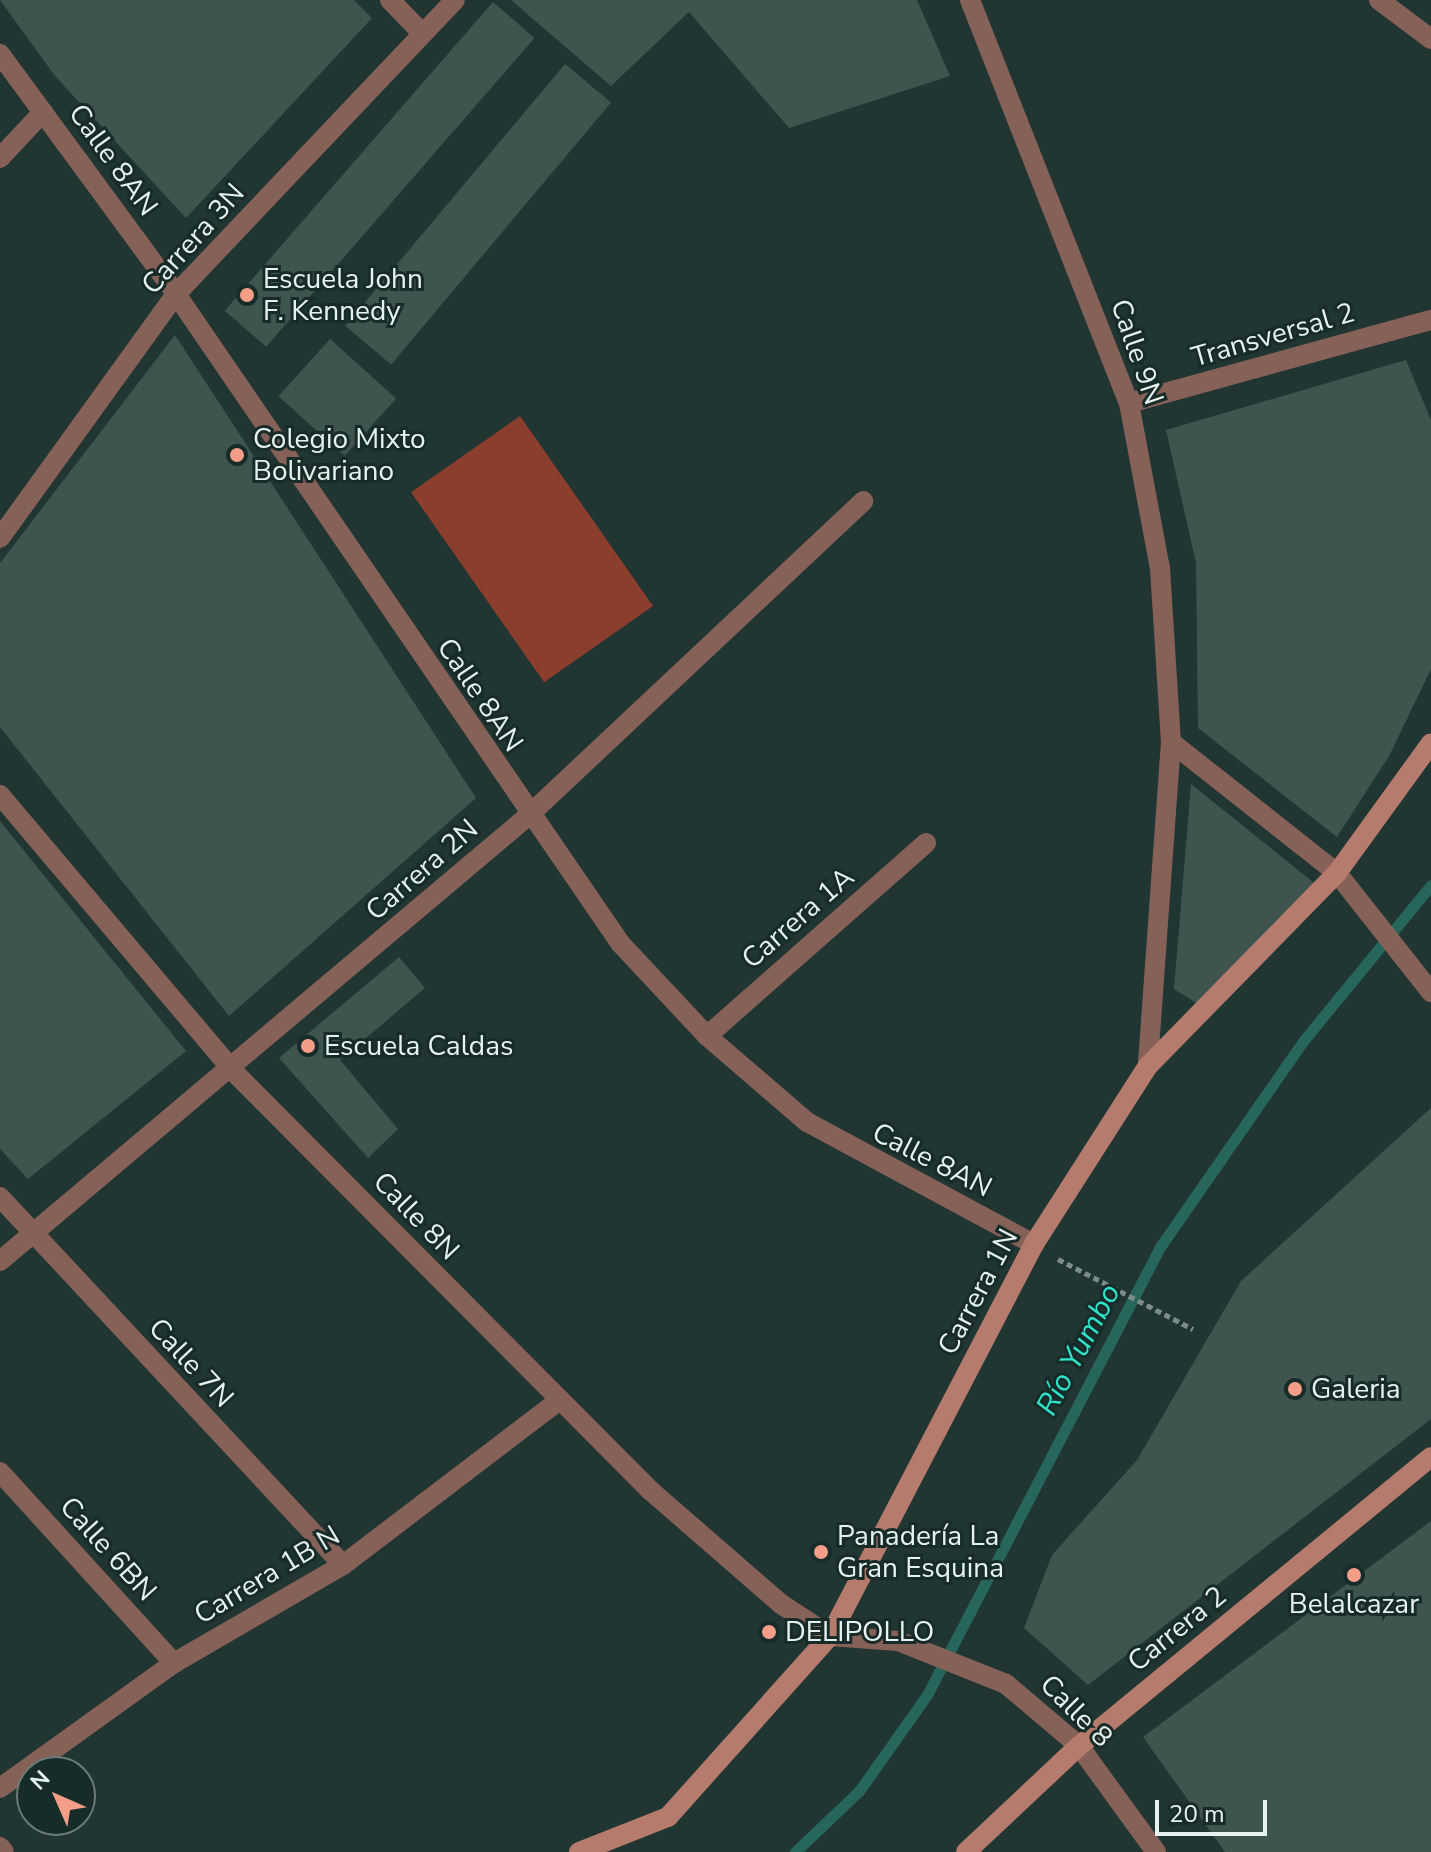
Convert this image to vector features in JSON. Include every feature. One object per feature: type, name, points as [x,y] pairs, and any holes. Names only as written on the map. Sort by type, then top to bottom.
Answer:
[{"type":"street","points":[[390,0],[423,34]]},
{"type":"street","name":"Carrera 3N","points":[[0,538],[176,294],[455,0]]},
{"type":"street","name":"Calle 9N","points":[[970,0],[1129,403],[1160,568],[1171,742],[1148,1066]]},
{"type":"street","points":[[1379,0],[1431,39]]},
{"type":"street","name":"Calle 8AN","points":[[0,54],[176,294],[528,816],[620,943],[707,1036],[819,1130],[1034,1244]]},
{"type":"street","points":[[0,158],[43,112]]},
{"type":"street","name":"Transversal 2","points":[[1129,403],[1431,320]]},
{"type":"street","name":"Carrera 2N","points":[[0,1261],[233,1071],[528,816],[863,501]]},
{"type":"street","points":[[1171,742],[1337,873],[1427,986]]},
{"type":"street","name":"Carrera 1N","points":[[579,1852],[668,1817],[830,1636],[1034,1244],[1148,1066],[1337,873],[1431,743]]},
{"type":"street","name":"Calle 8N","points":[[0,795],[233,1071],[557,1402],[781,1604],[830,1636]]},
{"type":"street","name":"Carrera 1A","points":[[707,1036],[926,843]]},
{"type":"street","name":"Calle 7N","points":[[0,1197],[32,1235],[343,1565]]},
{"type":"street","name":"Carrera 1B N","points":[[0,1788],[174,1663],[343,1565],[557,1402]]},
{"type":"street","name":"Carrera 2","points":[[966,1852],[1079,1746],[1431,1457]]},
{"type":"street","name":"Calle 6BN","points":[[0,1472],[174,1663]]},
{"type":"street","name":"Calle 8","points":[[830,1636],[898,1641],[1006,1684],[1079,1746],[1156,1852]]},
{"type":"street","points":[[0,1847],[4,1852]]},
{"type":"path","points":[[1072,1267],[1177,1325],[1193,1329]]},
{"type":"shaded area","points":[[520,416],[653,606],[544,682],[411,492]]},
{"type":"building","points":[[0,0],[354,0],[372,18],[186,218],[55,76]]},
{"type":"building","points":[[511,0],[917,0],[950,76],[789,128],[689,12],[611,86]]},
{"type":"building","points":[[493,2],[535,38],[266,347],[225,311]]},
{"type":"building","points":[[565,64],[611,103],[391,365],[345,326]]},
{"type":"building","points":[[175,335],[476,798],[229,1016],[0,727],[0,563]]},
{"type":"building","points":[[330,339],[396,399],[345,456],[278,396]]},
{"type":"building","points":[[1406,360],[1431,420],[1431,669],[1389,756],[1337,837],[1198,728],[1196,563],[1166,430]]},
{"type":"building","points":[[1191,784],[1318,886],[1198,1004],[1174,989]]},
{"type":"building","points":[[0,821],[186,1051],[28,1179],[0,1149]]},
{"type":"building","points":[[399,957],[425,988],[340,1060],[398,1129],[368,1158],[279,1058]]},
{"type":"building","points":[[1431,1108],[1431,1419],[1088,1685],[1024,1628],[1052,1555],[1137,1460],[1241,1281]]},
{"type":"building","points":[[1431,1521],[1431,1852],[1225,1852],[1143,1737]]},
{"type":"waterway","name":"Río Yumbo","points":[[795,1852],[859,1791],[927,1695],[1160,1247],[1304,1040],[1431,885]]},
{"type":"place","name":"Escuela John F. Kennedy","points":[[247,295]]},
{"type":"place","name":"Colegio Mixto Bolivariano","points":[[237,455]]},
{"type":"place","name":"Escuela Caldas","points":[[308,1046]]},
{"type":"place","name":"Galeria","points":[[1295,1389]]},
{"type":"place","name":"Panadería La Gran Esquina","points":[[821,1552]]},
{"type":"place","name":"Belalcazar","points":[[1354,1575]]},
{"type":"place","name":"DELIPOLLO","points":[[769,1632]]}]
